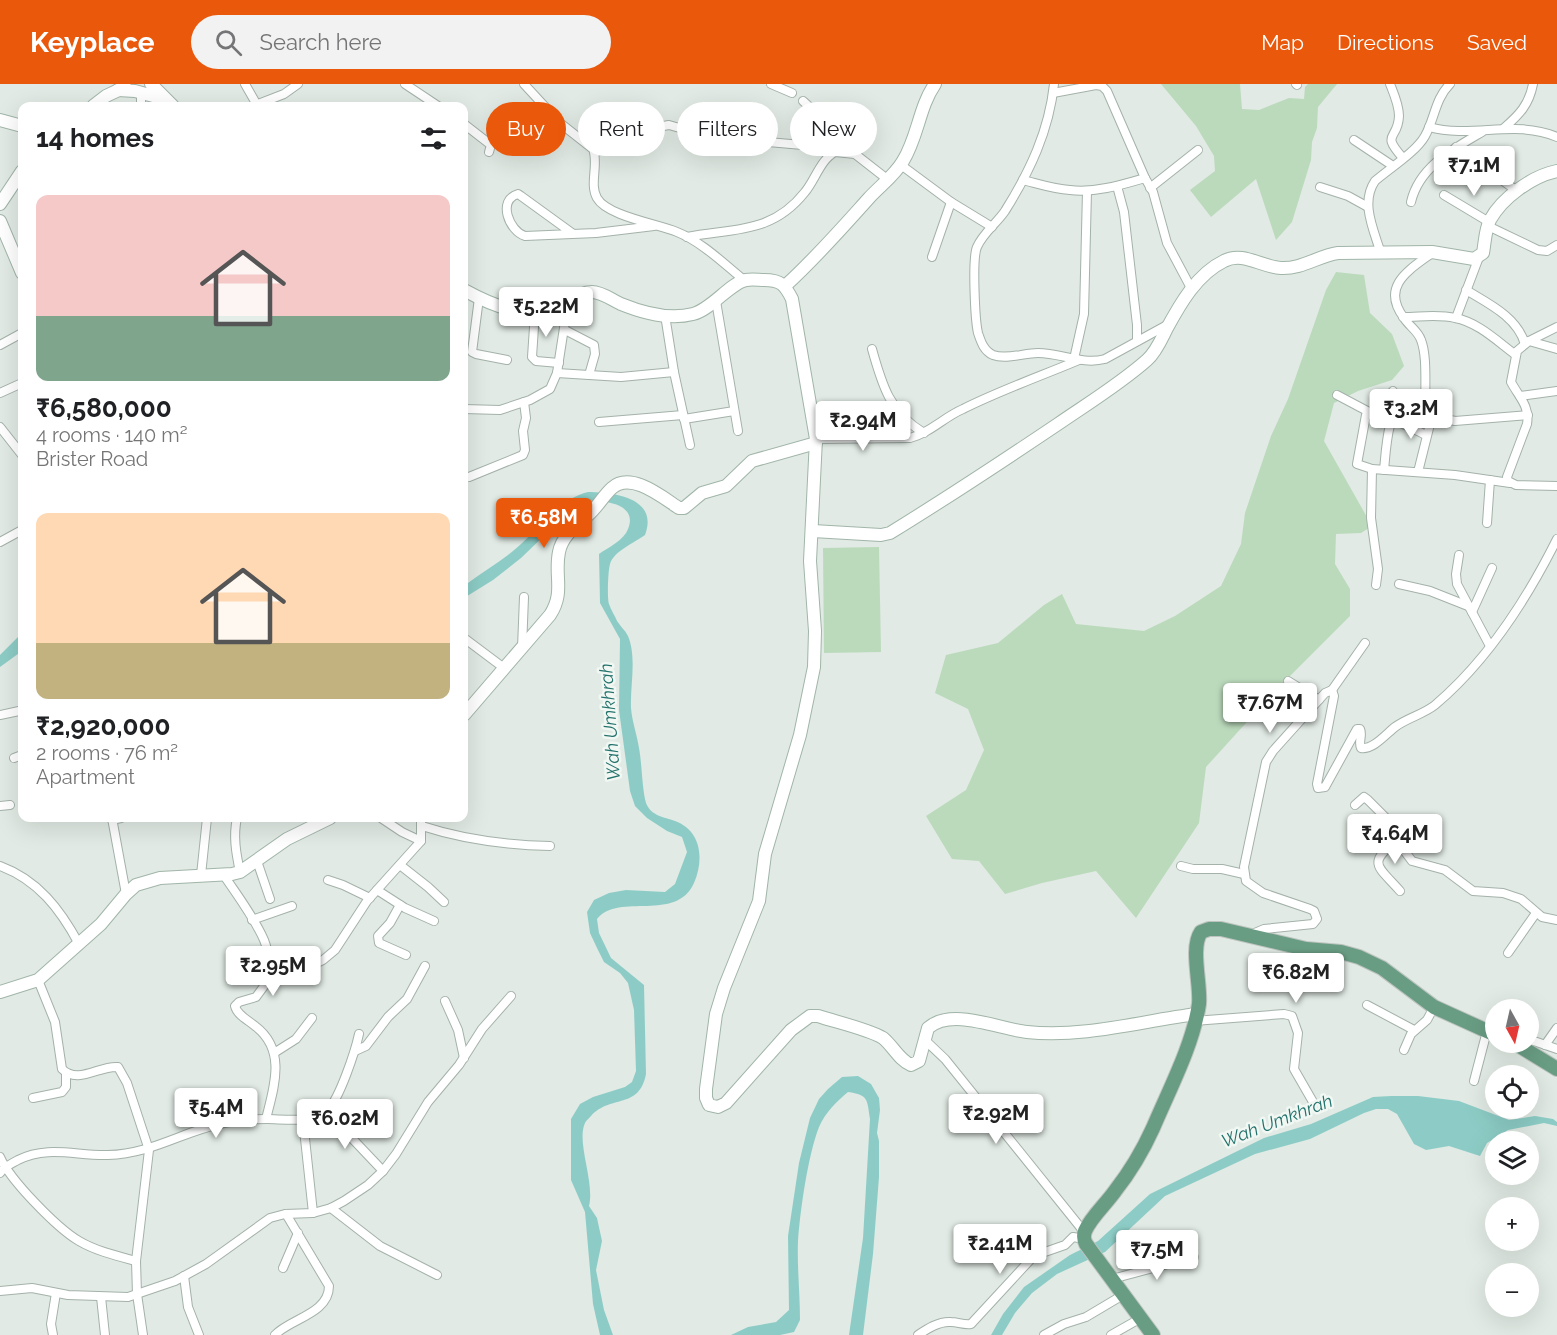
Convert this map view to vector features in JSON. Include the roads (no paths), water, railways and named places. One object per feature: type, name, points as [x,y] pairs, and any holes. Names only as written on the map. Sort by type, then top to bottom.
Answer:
[{"type":"main road","points":[[1153,1335],[1085,1239],[1150,1134],[1174,1079],[1196,1018],[1200,984],[1196,948],[1201,932],[1209,928],[1221,929],[1306,949],[1341,952],[1359,957],[1382,968],[1434,1007],[1485,1030]]},
{"type":"main road","points":[[1531,1053],[1557,1069]]},
{"type":"street","points":[[151,84],[168,102]]},
{"type":"street","points":[[245,84],[253,102]]},
{"type":"street","points":[[265,102],[284,94],[298,84]]},
{"type":"street","points":[[405,84],[432,102]]},
{"type":"street","points":[[524,84],[560,123],[578,136]]},
{"type":"street","points":[[771,84],[792,93]]},
{"type":"street","points":[[785,286],[848,223],[901,165],[927,98],[935,84]]},
{"type":"street","points":[[1390,84],[1399,118],[1390,139],[1391,144],[1403,158]]},
{"type":"street","points":[[1372,254],[1365,206],[1367,196],[1371,188],[1393,166],[1419,144],[1429,127],[1440,88],[1450,84]]},
{"type":"street","points":[[1504,129],[1525,108],[1533,84]]},
{"type":"street","points":[[1169,324],[1096,362],[1039,353],[1003,358],[987,352],[982,344],[976,318],[975,254],[981,240],[1005,211],[1036,157],[1054,89],[1096,85],[1102,86],[1107,91],[1157,204],[1167,243],[1191,288]]},
{"type":"street","points":[[100,102],[117,90],[136,88],[167,102]]},
{"type":"street","points":[[0,120],[18,125]]},
{"type":"street","points":[[665,126],[711,137],[790,144]]},
{"type":"street","points":[[468,127],[486,139]]},
{"type":"street","points":[[1429,127],[1448,132],[1534,129],[1557,137]]},
{"type":"street","points":[[1411,202],[1424,175],[1456,147],[1485,130]]},
{"type":"street","points":[[1354,140],[1393,166]]},
{"type":"street","points":[[1456,147],[1517,191]]},
{"type":"street","points":[[1150,188],[1197,150]]},
{"type":"street","points":[[595,156],[595,192],[601,203],[687,237],[744,280]]},
{"type":"street","points":[[687,237],[749,229],[768,223],[802,197],[829,156]]},
{"type":"street","points":[[858,156],[887,179]]},
{"type":"street","points":[[901,165],[951,202],[992,227]]},
{"type":"street","points":[[1456,318],[1479,257],[1483,253],[1489,224],[1504,203],[1517,191],[1535,178],[1557,171]]},
{"type":"street","points":[[0,204],[5,187],[18,175]]},
{"type":"street","points":[[1023,180],[1054,188],[1087,190],[1117,186],[1145,178]]},
{"type":"street","points":[[1117,186],[1124,212],[1137,341]]},
{"type":"street","points":[[1320,187],[1354,199],[1365,206]]},
{"type":"street","points":[[1077,360],[1084,314],[1087,190]]},
{"type":"street","points":[[1444,195],[1489,224],[1538,250],[1546,251],[1557,245]]},
{"type":"street","points":[[572,233],[521,196],[512,197],[508,205],[510,225],[518,234],[532,237],[608,232],[659,225]]},
{"type":"street","points":[[932,257],[951,202]]},
{"type":"street","points":[[0,221],[18,264]]},
{"type":"street","points":[[813,531],[881,535],[890,533],[1001,462],[1147,359],[1156,349],[1191,288],[1212,268],[1232,258],[1252,260],[1281,268],[1301,266],[1327,255],[1432,252],[1468,259],[1479,257]]},
{"type":"street","points":[[1418,472],[1429,413],[1422,340],[1403,317],[1396,300],[1398,282],[1403,274],[1432,252]]},
{"type":"street","points":[[468,292],[501,308],[535,312],[546,311],[591,292],[599,293],[645,312],[684,316],[706,309],[744,280],[770,280],[785,286],[794,309],[816,441],[810,561],[815,653],[810,691],[800,735],[765,854],[759,901],[716,1014],[708,1060],[706,1098],[709,1105],[721,1107],[726,1103],[791,1030],[810,1016],[818,1016],[879,1036],[911,1065],[919,1060],[926,1031],[931,1025],[957,1019],[1053,1034],[1196,1018],[1284,1014],[1292,1016],[1298,1033],[1294,1069],[1313,1102]]},
{"type":"street","points":[[1466,290],[1502,313],[1517,327],[1527,342],[1557,349]]},
{"type":"street","points":[[478,298],[472,352],[507,360]]},
{"type":"street","points":[[716,301],[738,431]]},
{"type":"street","points":[[468,412],[500,410],[546,393],[557,373],[568,302]]},
{"type":"street","points":[[535,312],[532,357],[536,361],[559,363]]},
{"type":"street","points":[[665,315],[674,372],[690,445]]},
{"type":"street","points":[[1403,317],[1456,318],[1482,330],[1516,355]]},
{"type":"street","points":[[1510,483],[1507,477],[1527,424],[1528,415],[1521,396],[1511,382],[1517,351],[1527,342],[1557,327]]},
{"type":"street","points":[[565,330],[594,345],[595,354],[589,375]]},
{"type":"street","points":[[0,345],[18,336]]},
{"type":"street","points":[[872,349],[884,388],[896,409],[906,422],[924,433]]},
{"type":"street","points":[[468,710],[550,615],[559,599],[559,553],[564,539],[618,484],[641,485],[679,508],[684,508],[702,494],[726,486],[757,459],[785,453],[816,441],[910,438],[924,433],[956,412],[982,399],[1077,360]]},
{"type":"street","points":[[557,373],[621,377],[674,372]]},
{"type":"street","points":[[0,393],[18,385]]},
{"type":"street","points":[[1393,391],[1374,414],[1366,415],[1364,418],[1357,460],[1361,467],[1557,486]]},
{"type":"street","points":[[1521,396],[1557,391]]},
{"type":"street","points":[[1337,395],[1374,414],[1426,435]]},
{"type":"street","points":[[469,477],[523,455],[525,450],[523,431],[526,418],[524,402]]},
{"type":"street","points":[[1384,470],[1390,420],[1403,402],[1411,402],[1429,413],[1455,421],[1528,415]]},
{"type":"street","points":[[599,422],[683,417],[734,411]]},
{"type":"street","points":[[0,428],[18,443]]},
{"type":"street","points":[[1372,468],[1371,518],[1378,569],[1376,585]]},
{"type":"street","points":[[1487,523],[1490,480]]},
{"type":"street","points":[[0,542],[18,532]]},
{"type":"street","points":[[1332,690],[1334,696],[1318,788],[1324,787],[1357,729],[1362,731],[1361,748],[1368,748],[1397,726],[1433,707],[1462,679],[1490,646],[1538,575],[1557,539]]},
{"type":"street","points":[[1459,555],[1457,584],[1490,646]]},
{"type":"street","points":[[1470,609],[1492,568]]},
{"type":"street","points":[[1399,584],[1430,591],[1470,609]]},
{"type":"street","points":[[522,648],[524,597]]},
{"type":"street","points":[[468,641],[504,668]]},
{"type":"street","points":[[1249,935],[1264,929],[1316,922],[1317,916],[1310,909],[1254,889],[1246,881],[1244,874],[1266,762],[1273,751],[1319,700],[1329,690],[1332,690],[1365,643]]},
{"type":"street","points":[[1288,681],[1319,700]]},
{"type":"street","points":[[0,715],[18,711]]},
{"type":"street","points":[[1355,804],[1364,797],[1368,800],[1389,821],[1397,840],[1412,861],[1445,870],[1473,891],[1503,893],[1521,899],[1542,917],[1557,920]]},
{"type":"street","points":[[0,806],[10,805]]},
{"type":"street","points":[[116,822],[126,894]]},
{"type":"street","points":[[201,875],[207,822]]},
{"type":"street","points":[[236,822],[234,829],[240,872]]},
{"type":"street","points":[[0,992],[38,980],[101,924],[136,885],[160,878],[240,872],[287,839],[322,822]]},
{"type":"street","points":[[387,822],[421,841]]},
{"type":"street","points":[[266,1119],[277,1076],[274,1053],[260,1029],[235,1010],[235,1006],[239,1002],[256,997],[270,978],[308,969],[335,950],[370,898],[421,841],[422,822],[450,835],[493,843],[550,846]]},
{"type":"street","points":[[1397,840],[1384,851],[1378,861],[1384,873],[1400,891]]},
{"type":"street","points":[[257,861],[270,899]]},
{"type":"street","points":[[0,866],[36,886],[55,904],[79,944]]},
{"type":"street","points":[[400,866],[444,902]]},
{"type":"street","points":[[1181,866],[1192,869],[1222,869],[1244,874]]},
{"type":"street","points":[[223,873],[265,941],[270,978]]},
{"type":"street","points":[[328,880],[370,898]]},
{"type":"street","points":[[377,890],[400,905],[434,921]]},
{"type":"street","points":[[400,905],[393,919],[377,939],[379,943],[406,955]]},
{"type":"street","points":[[252,920],[292,906]]},
{"type":"street","points":[[1508,953],[1536,913]]},
{"type":"street","points":[[354,1051],[366,1046],[383,1022],[407,999],[425,966]]},
{"type":"street","points":[[38,980],[55,1022],[62,1069],[72,1075],[118,1067],[127,1083],[148,1150],[136,1262],[137,1294],[143,1335]]},
{"type":"street","points":[[0,1291],[32,1288],[68,1296],[118,1298],[137,1294],[184,1276],[206,1264],[270,1218],[286,1214],[313,1213],[331,1208],[368,1185],[383,1171],[428,1102],[464,1058],[482,1029],[511,996]]},
{"type":"street","points":[[445,1000],[458,1030],[464,1058]]},
{"type":"street","points":[[1367,1005],[1414,1030]]},
{"type":"street","points":[[1404,1050],[1414,1030],[1427,1020],[1434,1007]]},
{"type":"street","points":[[274,1053],[296,1039],[312,1018]]},
{"type":"street","points":[[1545,1045],[1557,1028]]},
{"type":"street","points":[[2,1170],[27,1155],[42,1151],[107,1155],[148,1150],[228,1122],[266,1119],[303,1120],[327,1112],[354,1051],[359,1034]]},
{"type":"street","points":[[925,1040],[945,1059],[1085,1239]]},
{"type":"street","points":[[1539,1043],[1557,1049]]},
{"type":"street","points":[[1474,1081],[1485,1050]]},
{"type":"street","points":[[33,1098],[62,1092],[66,1087],[66,1073]]},
{"type":"street","points":[[327,1112],[383,1171]]},
{"type":"street","points":[[303,1120],[313,1213]]},
{"type":"street","points":[[0,1157],[2,1170],[68,1233],[95,1249],[136,1262]]},
{"type":"street","points":[[331,1208],[381,1246],[437,1275]]},
{"type":"street","points":[[274,1334],[314,1310],[330,1290],[330,1286],[286,1214]]},
{"type":"street","points":[[283,1268],[298,1233]]},
{"type":"street","points":[[918,1335],[945,1322],[971,1324],[1031,1259],[1042,1252],[1065,1245],[1073,1237],[1085,1239]]},
{"type":"street","points":[[1112,1279],[1194,1257]]},
{"type":"street","points":[[184,1276],[188,1307],[199,1335]]},
{"type":"street","points":[[53,1335],[51,1324],[56,1293]]},
{"type":"street","points":[[1044,1335],[1064,1324],[1086,1317],[1123,1295]]},
{"type":"street","points":[[101,1297],[105,1335]]},
{"type":"street","points":[[1111,1335],[1140,1318]]},
{"type":"water","points":[[588,492],[621,496],[640,505],[646,513],[648,523],[645,535],[612,559],[608,601],[631,644],[633,662],[631,708],[646,803],[654,813],[675,821],[691,832],[696,839],[700,856],[694,883],[686,895],[674,902],[661,905],[607,911],[597,919],[599,933],[611,958],[644,985],[646,1074],[642,1085],[631,1097],[599,1109],[586,1121],[583,1131],[590,1186],[589,1206],[597,1218],[602,1241],[596,1270],[604,1310],[613,1335],[600,1335],[593,1304],[585,1212],[571,1180],[571,1119],[580,1104],[593,1097],[625,1087],[632,1082],[636,1071],[634,1010],[628,983],[620,973],[604,962],[597,948],[590,933],[587,912],[594,900],[609,893],[626,890],[665,892],[675,884],[687,852],[682,837],[667,831],[647,818],[635,806],[630,791],[619,710],[620,639],[600,603],[599,554],[626,533],[630,519],[627,512],[621,507],[603,502],[576,505],[521,558],[468,596],[468,583],[513,551],[557,509]]},
{"type":"water","points":[[18,637],[18,654],[0,667],[0,655]]},
{"type":"water","points":[[858,1076],[871,1084],[879,1098],[880,1110],[877,1133],[879,1177],[863,1335],[849,1335],[863,1238],[870,1119],[866,1100],[860,1095],[848,1092],[831,1108],[821,1122],[808,1167],[798,1241],[800,1320],[794,1332],[780,1335],[731,1335],[748,1327],[776,1322],[789,1310],[788,1236],[799,1163],[810,1118],[819,1099],[828,1089],[842,1077]]},
{"type":"water","points":[[1418,1096],[1459,1101],[1485,1111],[1485,1119],[1539,1119],[1539,1117],[1553,1119],[1557,1122],[1557,1126],[1544,1123],[1506,1131],[1485,1131],[1485,1147],[1480,1156],[1449,1146],[1426,1150],[1414,1144],[1397,1114],[1388,1109],[1376,1109],[1364,1113],[1310,1139],[1255,1154],[1165,1196],[1105,1252],[1057,1274],[1032,1293],[1015,1313],[1002,1335],[991,1335],[1003,1314],[1024,1287],[1070,1255],[1098,1241],[1150,1194],[1264,1138],[1311,1124],[1373,1097]]},
{"type":"water label","name":"Wah Umkhrah","points":[[610,722]]},
{"type":"water label","name":"Wah Umkhrah","points":[[1277,1121]]}]
